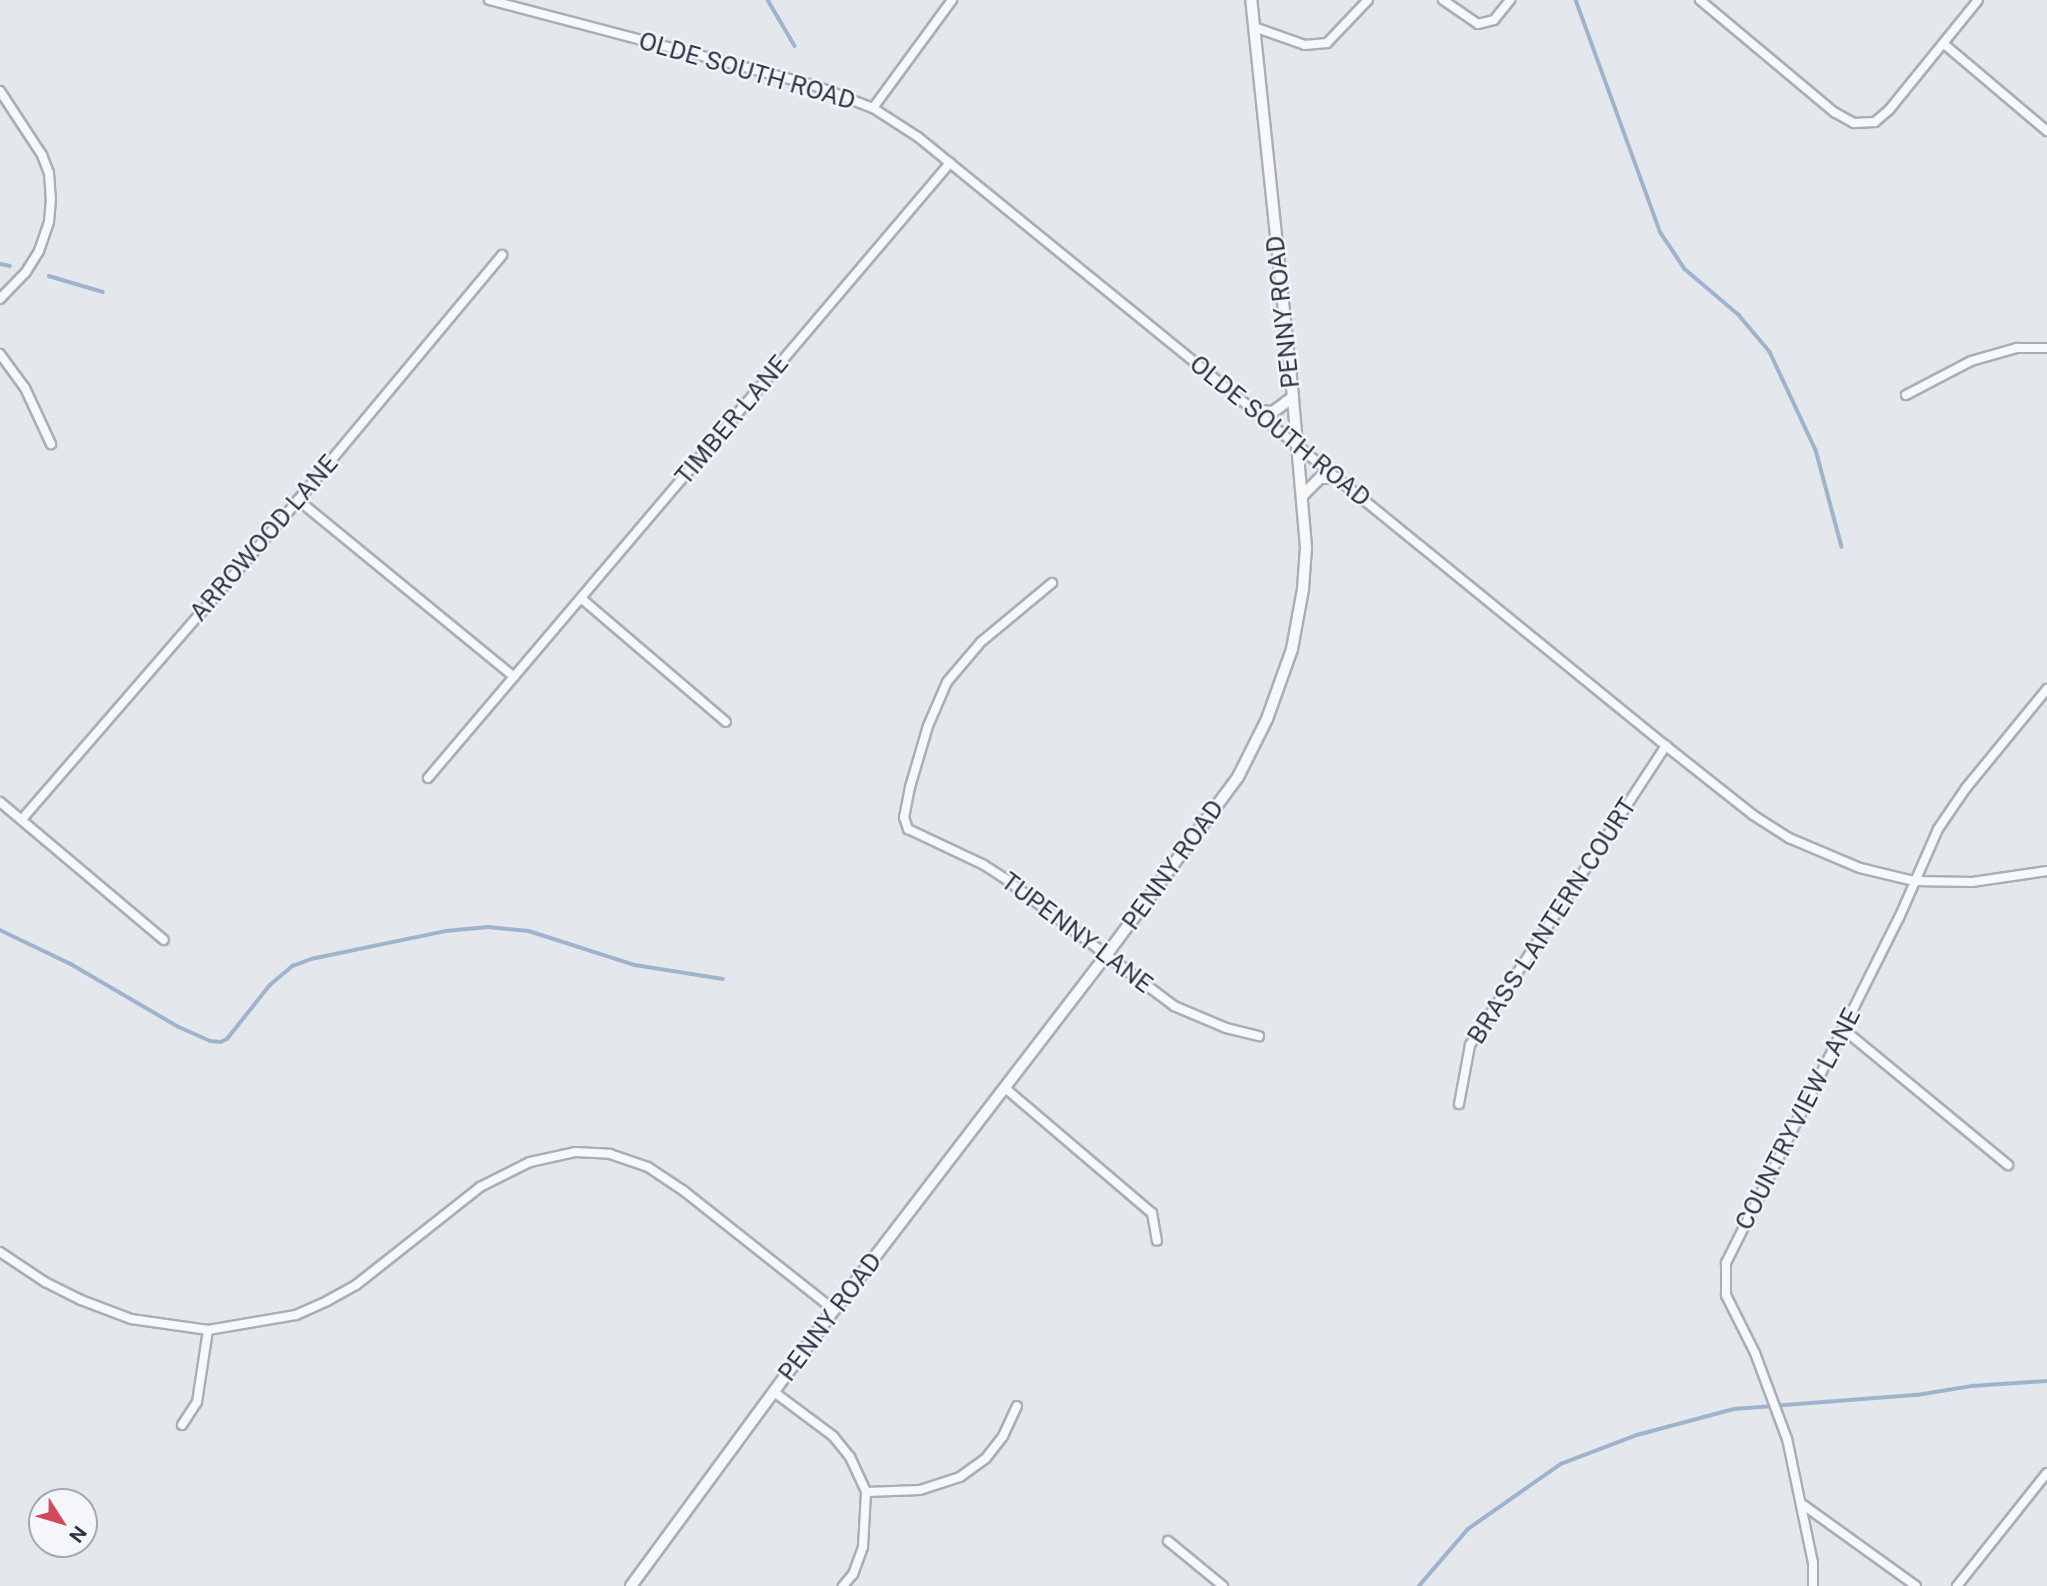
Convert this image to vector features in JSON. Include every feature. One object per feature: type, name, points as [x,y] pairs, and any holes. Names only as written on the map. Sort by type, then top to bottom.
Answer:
[{"type":"street","name":"OLDE SOUTH ROAD","points":[[489,0],[813,85],[873,108],[918,137],[1298,443],[1666,746],[1753,815],[1789,838],[1860,868],[1914,881],[1972,882],[2047,871]]},
{"type":"street","points":[[873,108],[952,0]]},
{"type":"street","name":"PENNY ROAD","points":[[631,1586],[834,1310],[1107,954],[1237,777],[1268,719],[1292,649],[1303,589],[1306,547],[1298,443],[1251,0]]},
{"type":"street","points":[[1254,27],[1305,45],[1327,43],[1368,0]]},
{"type":"street","points":[[1443,0],[1478,24],[1494,20],[1510,0]]},
{"type":"street","points":[[1700,0],[1833,112],[1854,123],[1875,122],[1889,110],[1978,0]]},
{"type":"street","points":[[1944,44],[2047,131]]},
{"type":"street","points":[[0,90],[42,155],[49,173],[51,199],[49,222],[39,251],[25,273],[0,299]]},
{"type":"street","name":"TIMBER LANE","points":[[428,778],[582,600],[950,163]]},
{"type":"street","name":"ARROWOOD LANE","points":[[22,819],[298,500],[502,255]]},
{"type":"street","points":[[1906,395],[1971,361],[2017,348],[2047,348]]},
{"type":"street","points":[[0,354],[25,388],[51,444]]},
{"type":"street","points":[[1258,411],[1273,412],[1293,397]]},
{"type":"street","points":[[1303,496],[1320,478],[1338,478]]},
{"type":"street","points":[[298,500],[514,677]]},
{"type":"street","name":"TUPENNY LANE","points":[[1052,583],[981,642],[947,682],[928,726],[904,817],[908,829],[984,865],[1189,1015],[1259,1036]]},
{"type":"street","points":[[582,600],[726,722]]},
{"type":"street","name":"COUNTRYVIEW LANE","points":[[1812,1586],[1813,1563],[1787,1439],[1755,1353],[1726,1295],[1726,1263],[1899,918],[1938,829],[1966,788],[2047,689]]},
{"type":"street","name":"BRASS LANTERN COURT","points":[[1459,1104],[1464,1063],[1476,1034],[1666,746]]},
{"type":"street","points":[[0,802],[164,940]]},
{"type":"street","points":[[1843,1029],[2008,1165]]},
{"type":"street","points":[[1004,1088],[1152,1213],[1157,1241]]},
{"type":"street","points":[[0,1252],[81,1300],[131,1318],[208,1330],[296,1315],[327,1301],[356,1285],[491,1180],[530,1162],[575,1152],[610,1154],[648,1167],[684,1191],[834,1310]]},
{"type":"street","points":[[182,1425],[197,1402],[208,1330]]},
{"type":"street","points":[[774,1392],[833,1436],[850,1457],[866,1492],[863,1548],[853,1574],[844,1586]]},
{"type":"street","points":[[866,1492],[920,1490],[960,1477],[986,1458],[1003,1436],[1017,1406]]},
{"type":"street","points":[[1957,1586],[2047,1473]]},
{"type":"street","points":[[1802,1504],[1916,1586]]},
{"type":"street","points":[[1168,1541],[1223,1586]]},
{"type":"waterway","points":[[768,0],[795,46]]},
{"type":"waterway","points":[[1576,0],[1661,233],[1685,269],[1739,315],[1770,352],[1816,450],[1842,547]]},
{"type":"waterway","points":[[0,264],[10,266]]},
{"type":"waterway","points":[[49,276],[103,292]]},
{"type":"waterway","points":[[0,930],[71,964],[179,1027],[210,1041],[221,1042],[227,1039],[270,985],[293,966],[311,959],[446,931],[488,927],[529,931],[635,965],[723,979]]},
{"type":"waterway","points":[[1419,1586],[1468,1529],[1561,1464],[1637,1435],[1734,1409],[1917,1395],[1972,1386],[2047,1381]]}]
